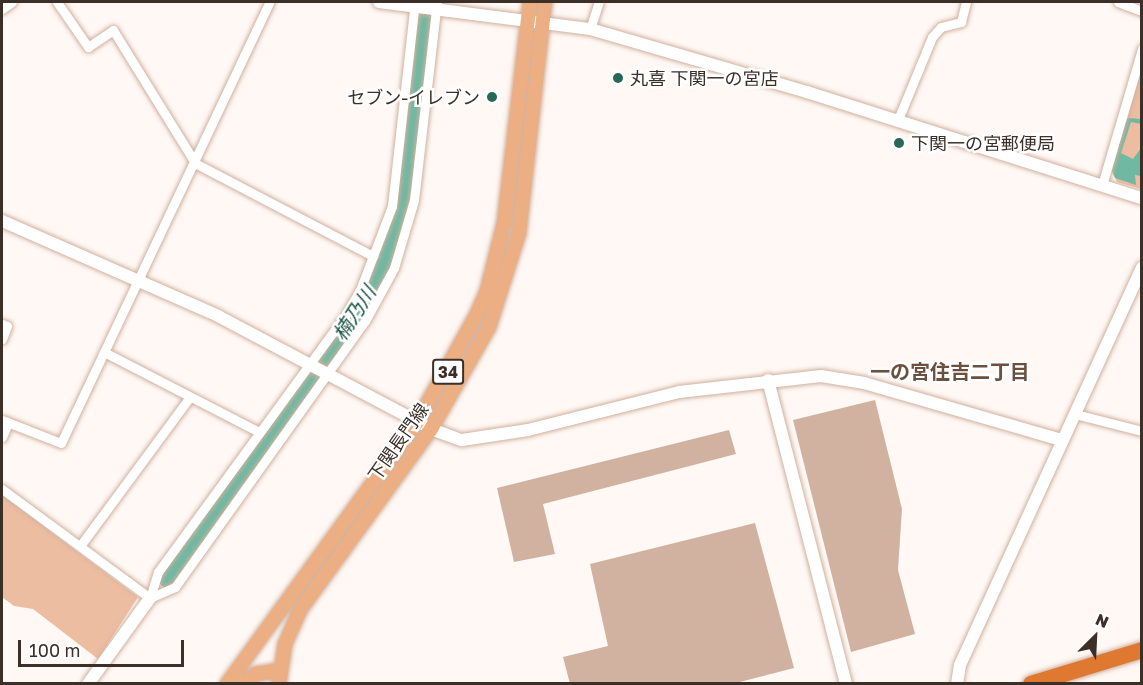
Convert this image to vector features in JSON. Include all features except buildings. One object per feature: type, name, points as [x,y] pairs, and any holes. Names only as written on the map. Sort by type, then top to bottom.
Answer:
[{"type":"highway","points":[[1031,684],[1142,650]]},
{"type":"main road","name":"下関長門線","points":[[243,684],[256,674],[279,680],[285,644],[300,610],[431,429],[483,342],[511,265],[526,184],[536,20],[530,2]]},
{"type":"main road","name":"下関長門線","points":[[227,684],[417,422],[458,354],[487,291],[497,258],[536,20],[545,2]]},
{"type":"street","points":[[2,9],[12,2]]},
{"type":"street","points":[[57,2],[88,47],[113,30],[195,163],[373,256]]},
{"type":"street","points":[[2,437],[5,422],[61,443],[269,2]]},
{"type":"street","points":[[379,2],[436,5],[590,29],[1142,198]]},
{"type":"street","points":[[590,29],[599,2]]},
{"type":"street","points":[[897,122],[932,37],[942,27],[961,22],[966,2]]},
{"type":"street","points":[[1118,2],[1142,11]]},
{"type":"street","points":[[88,684],[150,598],[158,572],[258,432],[345,316],[373,256],[392,206],[416,4]]},
{"type":"street","points":[[150,598],[175,587],[365,321],[399,254],[414,200],[436,5]]},
{"type":"street","points":[[1102,185],[1142,49]]},
{"type":"street","points":[[2,221],[138,280],[310,364],[447,437],[476,440],[679,393],[768,380],[821,376],[864,383],[1062,440]]},
{"type":"street","points":[[957,684],[960,665],[1142,268]]},
{"type":"street","points":[[2,324],[7,326],[2,339]]},
{"type":"street","points":[[104,352],[258,432]]},
{"type":"street","points":[[768,380],[846,684]]},
{"type":"street","points":[[80,546],[190,397]]},
{"type":"street","points":[[1074,414],[1142,431]]},
{"type":"street","points":[[2,489],[150,598]]},
{"type":"shaded area","points":[[1141,71],[1141,189],[1117,182],[1112,171]]},
{"type":"shaded area","points":[[1129,118],[1141,119],[1141,124],[1131,122],[1121,153],[1133,159],[1141,148],[1141,176],[1135,175],[1136,185],[1115,178],[1112,171],[1124,121]]},
{"type":"shaded area","points":[[2,495],[138,597],[98,659],[33,609],[14,606],[2,597]]},
{"type":"waterway","name":"楠乃川","points":[[168,578],[370,292],[388,250],[404,196],[425,2]]},
{"type":"place","name":"丸喜 下関一の宮店","points":[[618,78]]},
{"type":"place","name":"セブン-イレブン","points":[[492,97]]},
{"type":"place","name":"下関一の宮郵便局","points":[[899,143]]},
{"type":"district","name":"一の宮住吉二丁目","points":[[950,371]]}]
